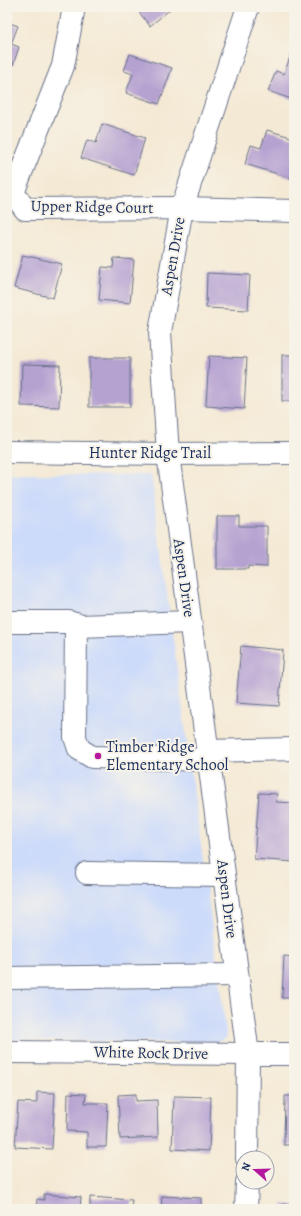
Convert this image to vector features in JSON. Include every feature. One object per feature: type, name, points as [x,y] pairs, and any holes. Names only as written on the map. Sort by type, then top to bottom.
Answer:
[{"type":"street","name":"Upper Ridge Court","points":[[74,7],[63,66],[14,193],[25,209],[182,208]]},
{"type":"street","name":"Aspen Drive","points":[[247,1150],[248,1054],[168,454],[160,332],[182,208],[248,7]]},
{"type":"street","points":[[182,208],[294,211]]},
{"type":"street","name":"Hunter Ridge Trail","points":[[7,452],[168,454],[294,453]]},
{"type":"street","points":[[7,622],[69,622],[80,626],[190,622]]},
{"type":"street","points":[[76,624],[76,737],[79,749],[92,757],[208,755],[294,749]]},
{"type":"street","points":[[87,873],[224,875]]},
{"type":"street","points":[[7,978],[237,975]]},
{"type":"street","name":"White Rock Drive","points":[[7,1052],[294,1054]]},
{"type":"street","points":[[246,1209],[247,1190]]},
{"type":"shaded area","name":"Timber Ridge Elementary School","points":[[7,474],[151,475],[227,1038],[215,1043],[7,1040]]},
{"type":"building","points":[[135,7],[173,7],[150,26]]},
{"type":"building","points":[[294,12],[294,25],[290,24]]},
{"type":"building","points":[[7,22],[18,26],[11,44],[19,47],[13,65],[7,63]]},
{"type":"building","points":[[294,46],[294,100],[268,91],[276,71],[284,74]]},
{"type":"building","points":[[130,54],[172,68],[159,104],[126,93],[133,74],[124,71]]},
{"type":"building","points":[[102,124],[145,138],[134,175],[81,158],[87,140],[96,143]]},
{"type":"building","points":[[267,130],[294,138],[294,179],[245,164],[251,145],[261,148]]},
{"type":"building","points":[[23,255],[62,264],[53,298],[14,288]]},
{"type":"building","points":[[114,258],[134,260],[130,303],[99,300],[102,267],[113,268]]},
{"type":"building","points":[[207,273],[250,275],[248,310],[206,308]]},
{"type":"building","points":[[293,275],[294,303],[291,303]]},
{"type":"building","points":[[282,355],[294,355],[294,401],[282,401]]},
{"type":"building","points":[[209,356],[247,358],[244,409],[206,406]]},
{"type":"building","points":[[89,358],[130,358],[130,407],[89,407]]},
{"type":"building","points":[[22,364],[60,365],[59,407],[21,406]]},
{"type":"building","points":[[217,516],[239,516],[239,526],[267,526],[267,567],[248,566],[248,569],[217,569]]},
{"type":"building","points":[[241,646],[283,650],[279,706],[236,703]]},
{"type":"building","points":[[259,793],[277,794],[276,802],[294,803],[294,862],[254,859]]},
{"type":"building","points":[[284,956],[294,957],[294,998],[282,998]]},
{"type":"building","points":[[37,1092],[55,1093],[52,1149],[15,1147],[18,1102],[37,1103]]},
{"type":"building","points":[[68,1093],[86,1094],[85,1103],[108,1103],[106,1147],[87,1147],[87,1132],[67,1131]]},
{"type":"building","points":[[136,1094],[136,1101],[157,1100],[158,1137],[120,1139],[118,1095]]},
{"type":"building","points":[[174,1096],[211,1097],[209,1151],[172,1149]]},
{"type":"building","points":[[285,1096],[294,1096],[294,1145],[284,1145]]},
{"type":"building","points":[[44,1194],[81,1197],[80,1209],[36,1209],[37,1199],[44,1200]]},
{"type":"building","points":[[162,1196],[201,1198],[201,1209],[161,1209]]},
{"type":"building","points":[[90,1197],[132,1200],[131,1209],[90,1209]]},
{"type":"building","points":[[282,1204],[294,1205],[294,1209],[282,1209]]},
{"type":"building","points":[[7,1207],[24,1207],[24,1209],[7,1209]]},
{"type":"place","name":"Timber Ridge Elementary School","points":[[98,756]]}]
